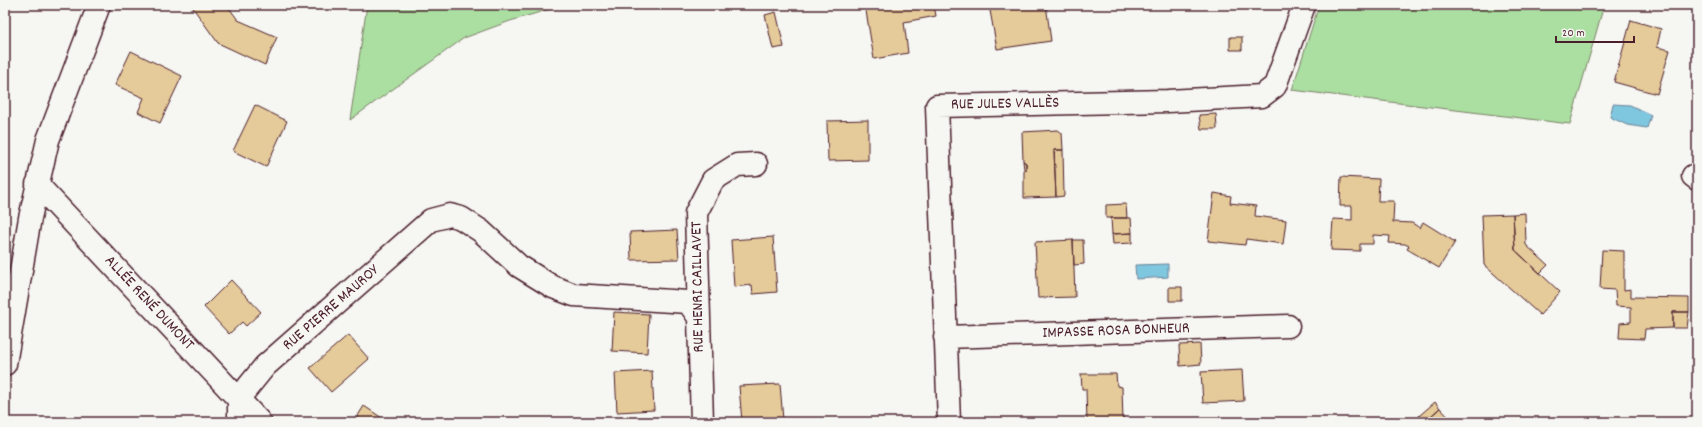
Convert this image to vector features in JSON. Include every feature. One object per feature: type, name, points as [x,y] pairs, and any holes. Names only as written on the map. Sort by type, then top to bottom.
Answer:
[{"type":"street","points":[[5,364],[30,218],[48,140],[99,5]]},
{"type":"street","name":"RUE JULES VALLÈS","points":[[949,422],[937,106],[1168,101],[1262,96],[1275,86],[1304,5]]},
{"type":"street","name":"RUE HENRI CAILLAVET","points":[[702,422],[696,213],[713,180],[736,164],[756,164]]},
{"type":"street","name":"ALLÉE RENÉ DUMONT","points":[[37,184],[260,422]]},
{"type":"street","name":"RUE PIERRE MAUROY","points":[[239,398],[265,366],[431,220],[450,215],[461,218],[481,231],[519,266],[553,287],[574,295],[688,302],[698,316]]},
{"type":"street","name":"IMPASSE ROSA BONHEUR","points":[[945,337],[1288,326]]},
{"type":"street","points":[[239,398],[239,422]]},
{"type":"green space","points":[[367,5],[564,5],[510,21],[464,38],[350,120]]},
{"type":"green space","points":[[1319,5],[1604,5],[1570,124],[1292,90]]},
{"type":"water","points":[[1613,104],[1630,105],[1651,115],[1647,128],[1627,125],[1610,117]]},
{"type":"water","points":[[1168,264],[1168,277],[1136,279],[1135,265]]},
{"type":"building","points":[[197,5],[227,5],[238,20],[277,37],[265,65],[218,43],[193,8]]},
{"type":"building","points":[[865,5],[934,5],[936,16],[904,22],[908,53],[874,59]]},
{"type":"building","points":[[989,5],[1046,5],[1051,41],[997,49]]},
{"type":"building","points":[[776,12],[784,47],[773,49],[765,15]]},
{"type":"building","points":[[1631,20],[1661,29],[1657,47],[1670,50],[1657,94],[1614,82]]},
{"type":"building","points":[[1230,37],[1242,37],[1242,50],[1230,50]]},
{"type":"building","points":[[131,51],[182,76],[160,123],[138,112],[144,98],[115,85]]},
{"type":"building","points":[[255,105],[287,121],[266,167],[233,151]]},
{"type":"building","points":[[1216,114],[1217,129],[1201,129],[1199,115]]},
{"type":"building","points":[[868,120],[868,160],[828,161],[827,121]]},
{"type":"building","points":[[1058,130],[1062,133],[1063,150],[1054,150],[1056,197],[1024,198],[1024,170],[1026,170],[1026,163],[1023,161],[1022,132]]},
{"type":"building","points":[[1054,150],[1063,150],[1064,196],[1056,197]]},
{"type":"building","points":[[1023,161],[1026,163],[1026,170],[1024,170]]},
{"type":"building","points":[[1341,177],[1379,179],[1378,201],[1394,201],[1393,222],[1412,223],[1420,228],[1423,222],[1455,242],[1439,268],[1407,249],[1409,246],[1405,244],[1389,243],[1390,236],[1373,235],[1373,244],[1360,244],[1360,251],[1331,250],[1333,219],[1352,220],[1352,206],[1340,206]]},
{"type":"building","points":[[1214,193],[1231,196],[1230,203],[1256,206],[1255,216],[1286,220],[1283,244],[1246,239],[1245,245],[1208,241]]},
{"type":"building","points":[[1126,204],[1127,218],[1106,218],[1106,205]]},
{"type":"building","points":[[1525,213],[1526,245],[1548,265],[1540,273],[1515,250],[1513,214]]},
{"type":"building","points":[[1513,214],[1515,250],[1560,292],[1540,315],[1484,265],[1482,215]]},
{"type":"building","points":[[1111,218],[1131,218],[1132,233],[1112,234]]},
{"type":"building","points":[[677,230],[679,259],[631,260],[630,232]]},
{"type":"building","points":[[1132,233],[1132,243],[1113,244],[1112,234]]},
{"type":"building","points":[[773,237],[777,292],[753,294],[752,285],[734,287],[731,240]]},
{"type":"building","points":[[1073,240],[1083,240],[1084,264],[1074,265]]},
{"type":"building","points":[[1073,240],[1075,297],[1038,298],[1035,242]]},
{"type":"building","points":[[1602,250],[1624,251],[1624,290],[1631,289],[1631,297],[1689,298],[1689,312],[1673,312],[1673,328],[1645,329],[1644,339],[1619,338],[1620,323],[1631,322],[1631,307],[1616,306],[1615,290],[1600,289]]},
{"type":"building","points":[[231,280],[261,312],[246,326],[242,322],[229,334],[204,307]]},
{"type":"building","points":[[1169,287],[1182,287],[1182,301],[1169,301]]},
{"type":"building","points":[[614,312],[649,314],[647,353],[612,351]]},
{"type":"building","points":[[1673,312],[1689,312],[1687,328],[1673,328]]},
{"type":"building","points":[[348,335],[369,359],[331,392],[310,368]]},
{"type":"building","points":[[1200,344],[1201,364],[1180,366],[1179,345]]},
{"type":"building","points":[[1242,370],[1244,401],[1203,403],[1201,372]]},
{"type":"building","points":[[652,371],[654,410],[617,412],[615,373]]},
{"type":"building","points":[[1081,374],[1116,374],[1117,386],[1122,387],[1123,422],[1087,422],[1086,389],[1082,389]]},
{"type":"building","points":[[780,384],[783,420],[742,422],[739,386]]},
{"type":"building","points":[[1435,402],[1440,408],[1424,422],[1412,422]]},
{"type":"building","points":[[364,406],[388,422],[354,422]]},
{"type":"building","points":[[1440,408],[1453,422],[1424,422]]}]
